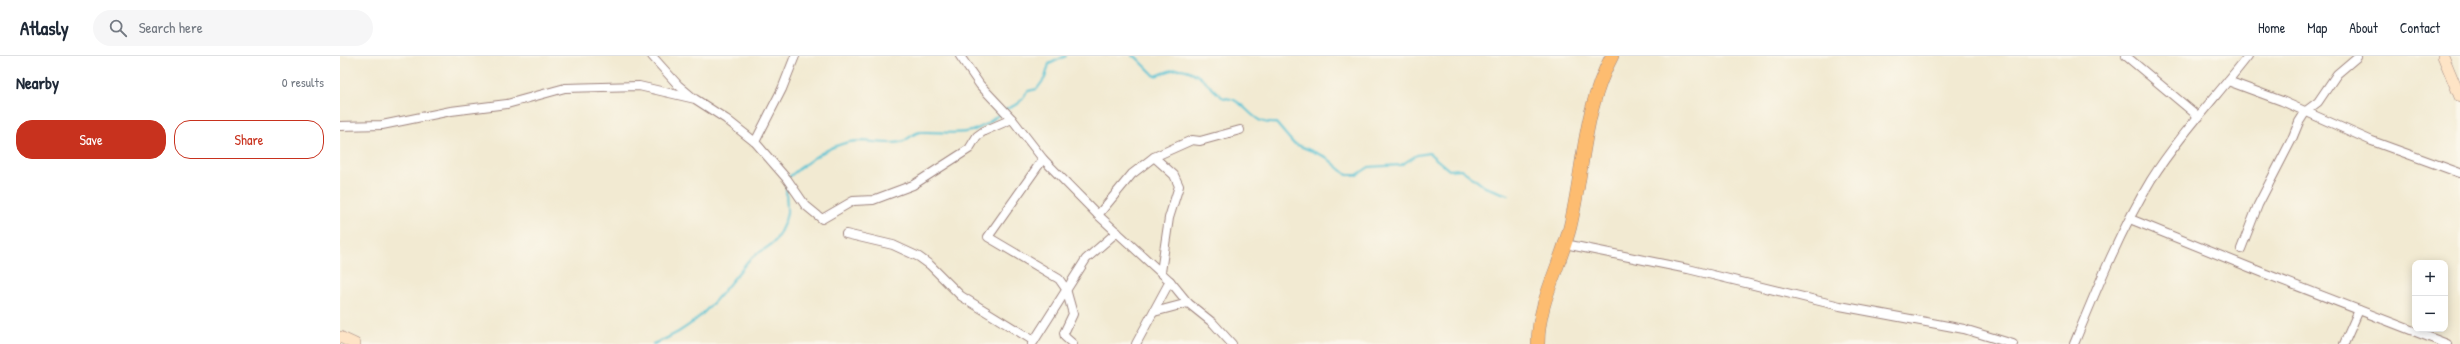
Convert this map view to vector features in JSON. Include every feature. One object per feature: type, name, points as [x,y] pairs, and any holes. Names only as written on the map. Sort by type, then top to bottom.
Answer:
[{"type":"main road","points":[[1538,344],[1538,325],[1541,310],[1570,226],[1591,106],[1612,56]]},
{"type":"main road","points":[[2444,56],[2459,90]]},
{"type":"main road","points":[[340,337],[355,344]]},
{"type":"street","points":[[652,56],[678,85],[755,142],[787,179],[805,205],[822,219],[853,201],[873,200],[913,185],[970,148],[977,136],[984,131],[1012,119]]},
{"type":"street","points":[[755,142],[782,89],[795,56]]},
{"type":"street","points":[[960,56],[980,85],[1012,119],[1043,160],[1098,215],[1161,272],[1188,303],[1213,323],[1232,344]]},
{"type":"street","points":[[2126,56],[2199,117]]},
{"type":"street","points":[[2074,344],[2108,263],[2130,219],[2165,159],[2248,56]]},
{"type":"street","points":[[2241,249],[2258,205],[2292,139],[2298,122],[2306,111],[2318,102],[2337,74],[2357,57]]},
{"type":"street","points":[[2228,81],[2306,111],[2372,142],[2460,173]]},
{"type":"street","points":[[340,126],[382,125],[451,110],[507,104],[565,88],[582,86],[639,86],[695,99]]},
{"type":"street","points":[[1098,215],[1132,174],[1154,157],[1192,140],[1200,141],[1240,130]]},
{"type":"street","points":[[1154,157],[1174,175],[1178,186],[1169,218],[1167,240],[1163,251],[1161,272]]},
{"type":"street","points":[[1043,160],[988,237],[1059,279],[1066,289],[1073,314],[1064,333],[1065,337],[1074,344]]},
{"type":"street","points":[[2130,219],[2446,344]]},
{"type":"street","points":[[846,234],[893,244],[919,257],[930,265],[961,296],[1033,342],[1086,259],[1117,232]]},
{"type":"street","points":[[1565,244],[1688,268],[1840,306],[1964,329],[2013,344]]},
{"type":"street","points":[[1136,344],[1170,281]]},
{"type":"street","points":[[1154,312],[1188,303]]},
{"type":"street","points":[[2344,344],[2359,310]]},
{"type":"waterway","points":[[1006,109],[1018,104],[1028,91],[1037,89],[1045,78],[1049,64],[1066,56]]},
{"type":"waterway","points":[[1132,56],[1136,57],[1155,76],[1176,69],[1185,70],[1197,75],[1222,97],[1233,99],[1252,115],[1262,121],[1276,123],[1293,143],[1326,157],[1347,175],[1357,175],[1369,167],[1401,165],[1417,155],[1429,153],[1449,170],[1461,169],[1485,187],[1508,195]]},
{"type":"waterway","points":[[789,177],[821,153],[848,142],[858,141],[896,143],[904,141],[920,132],[955,133],[973,131],[1003,111]]},
{"type":"waterway","points":[[653,344],[669,337],[696,320],[717,299],[748,261],[775,241],[783,226],[787,213],[787,183]]}]
